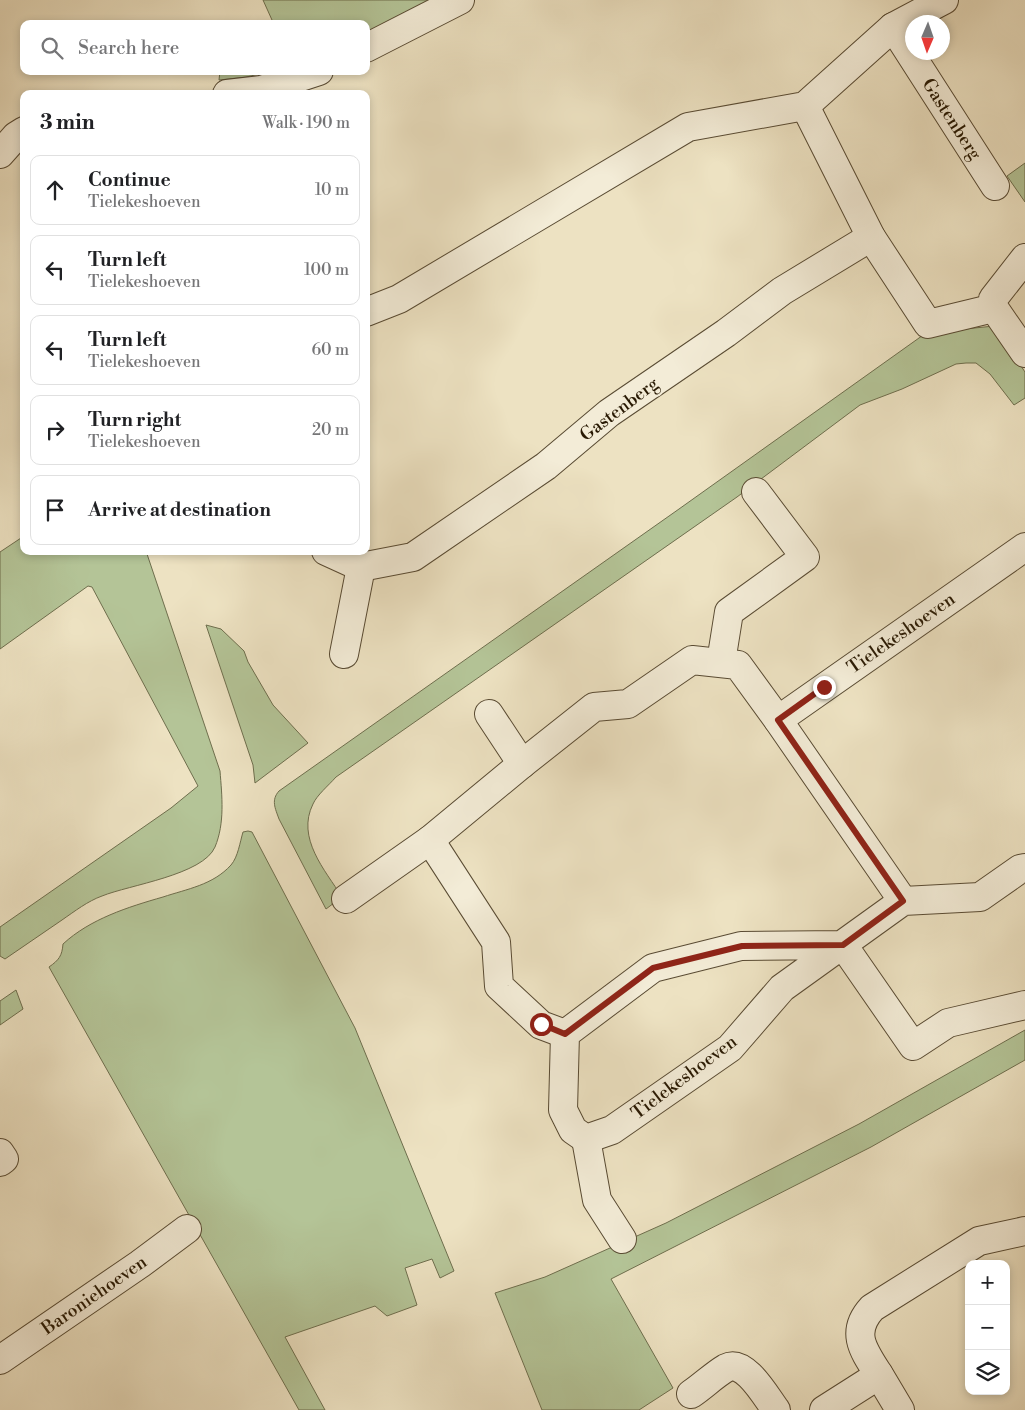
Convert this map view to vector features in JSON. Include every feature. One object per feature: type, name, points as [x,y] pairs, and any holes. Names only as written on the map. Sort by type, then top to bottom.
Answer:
[{"type":"street","points":[[370,46],[460,0]]},
{"type":"street","points":[[370,310],[399,299],[688,127],[805,106],[893,27],[944,0]]},
{"type":"street","name":"Gastenberg","points":[[893,27],[995,186]]},
{"type":"street","points":[[260,90],[307,75]]},
{"type":"street","points":[[805,106],[871,237],[928,324],[994,308]]},
{"type":"street","points":[[0,154],[20,134]]},
{"type":"street","name":"Gastenberg","points":[[361,567],[413,557],[546,466],[609,413],[726,334],[782,291],[871,237]]},
{"type":"street","points":[[1025,258],[993,299],[994,308],[1025,353]]},
{"type":"street","points":[[722,662],[729,612],[805,557],[756,492]]},
{"type":"street","name":"Tielekeshoeven","points":[[778,720],[1025,547]]},
{"type":"street","points":[[335,555],[361,567],[344,654]]},
{"type":"street","points":[[346,900],[430,840],[594,707],[628,704],[692,660],[738,665],[903,901],[980,897],[1020,869],[1025,868]]},
{"type":"street","points":[[489,714],[522,764]]},
{"type":"street","points":[[430,840],[496,942],[499,986],[541,1024],[565,1034]]},
{"type":"street","name":"Tielekeshoeven","points":[[586,1138],[612,1130],[730,1048],[782,988],[903,901]]},
{"type":"street","points":[[565,1034],[653,968],[742,946],[843,945],[913,1046],[948,1023],[1025,1005]]},
{"type":"street","points":[[565,1034],[563,1110],[573,1130],[586,1138],[597,1200],[622,1239]]},
{"type":"street","points":[[0,1153],[4,1159],[0,1162]]},
{"type":"street","name":"Baroniehoeven","points":[[0,1360],[140,1264],[187,1229]]},
{"type":"street","points":[[900,1410],[866,1355],[861,1342],[860,1331],[863,1318],[872,1308],[979,1241],[1025,1231]]},
{"type":"street","points":[[691,1394],[728,1367],[739,1366],[746,1371],[776,1410]]},
{"type":"street","points":[[824,1410],[879,1375]]},
{"type":"green space","points":[[263,0],[445,0],[370,38],[370,20],[272,20]]},
{"type":"green space","points":[[220,75],[255,75],[246,77],[219,80]]},
{"type":"green space","points":[[1025,163],[1025,202],[1007,176]]},
{"type":"green space","points":[[994,326],[1025,372],[1025,398],[1014,405],[990,374],[976,363],[966,363],[956,364],[902,389],[860,405],[737,497],[336,777],[313,804],[308,829],[310,841],[321,865],[342,897],[326,909],[279,819],[274,801],[279,791],[926,333]]},
{"type":"green space","points":[[20,539],[20,555],[147,555],[220,771],[222,809],[218,838],[215,847],[208,857],[181,872],[114,892],[92,901],[5,959],[0,956],[0,927],[171,808],[198,786],[92,587],[88,586],[0,649],[0,552]]},
{"type":"green space","points":[[206,625],[221,629],[244,651],[248,662],[273,705],[308,743],[255,783],[253,765]]},
{"type":"green space","points":[[243,832],[252,832],[355,1028],[454,1271],[440,1278],[432,1259],[405,1268],[417,1305],[387,1316],[375,1306],[285,1337],[325,1410],[299,1410],[49,967],[59,957],[63,944],[97,921],[136,905],[199,886],[224,872],[231,865],[237,854]]},
{"type":"green space","points":[[16,990],[23,1009],[0,1025],[0,1001]]},
{"type":"green space","points":[[1025,1030],[1025,1060],[871,1147],[611,1279],[673,1388],[639,1410],[542,1410],[495,1293],[545,1277],[666,1223],[859,1124]]},
{"type":"route","points":[[541,1024],[565,1034],[653,968],[742,946],[843,945],[903,901],[778,720],[824,687]]}]
